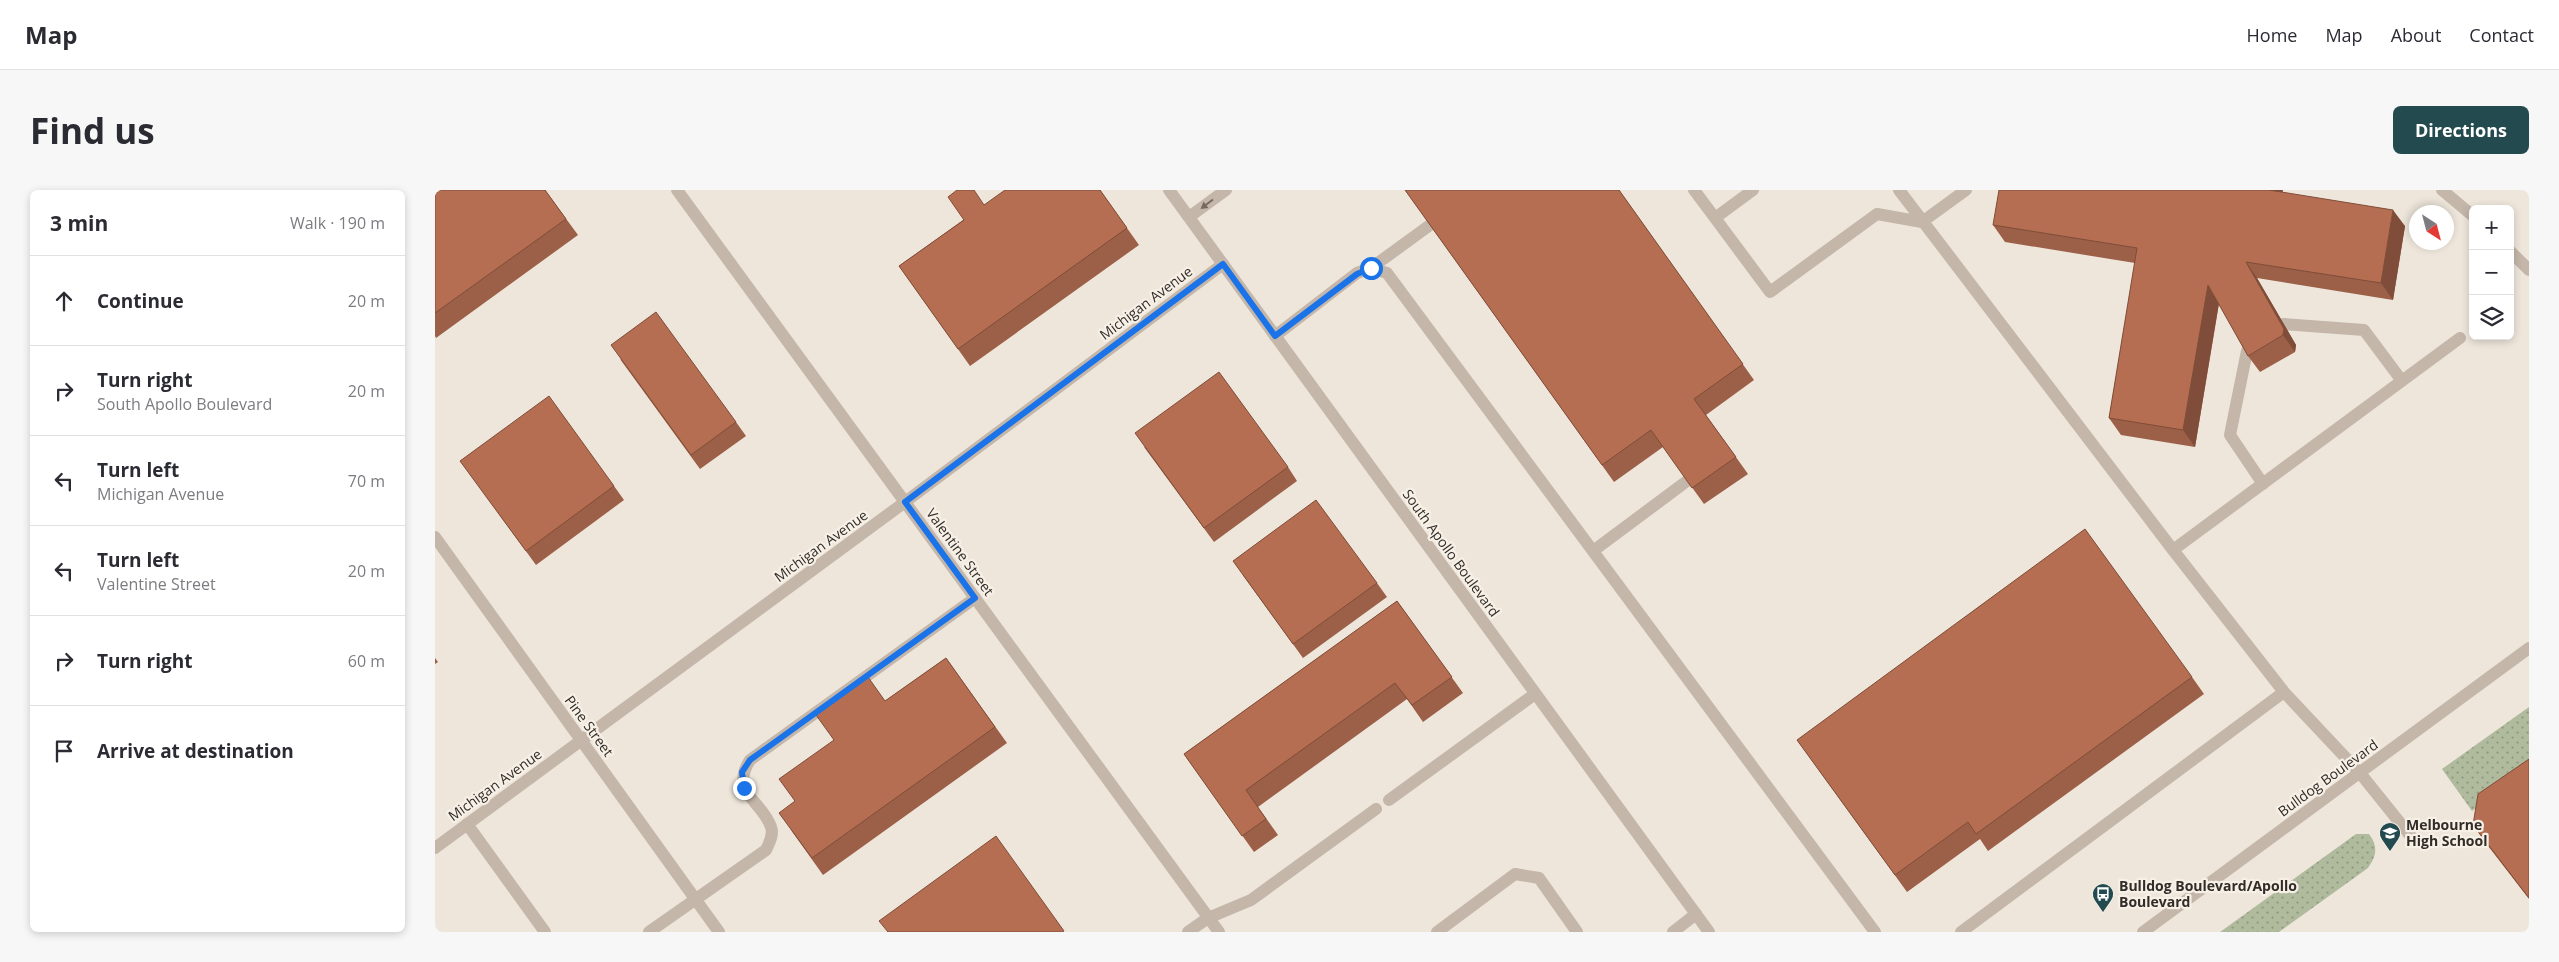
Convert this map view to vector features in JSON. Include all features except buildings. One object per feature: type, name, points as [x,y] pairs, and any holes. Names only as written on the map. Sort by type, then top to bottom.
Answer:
[{"type":"street","name":"Valentine Street","points":[[677,190],[1219,932]]},
{"type":"street","name":"South Apollo Boulevard","points":[[1169,190],[1709,932]]},
{"type":"street","points":[[1189,217],[1226,190]]},
{"type":"street","points":[[1694,190],[1770,292],[1877,214],[1923,222],[1966,190]]},
{"type":"street","points":[[1715,218],[1753,190]]},
{"type":"street","points":[[1899,190],[2173,550],[2284,692],[2360,773],[2413,839]]},
{"type":"street","points":[[2443,190],[2469,213]]},
{"type":"street","points":[[1275,336],[1357,274],[1371,268],[1430,225]]},
{"type":"street","points":[[2514,255],[2529,270]]},
{"type":"street","name":"Michigan Avenue","points":[[435,848],[905,502],[1223,264]]},
{"type":"street","points":[[1371,268],[1387,273],[1875,932]]},
{"type":"street","points":[[2284,324],[2364,330],[2402,381]]},
{"type":"street","points":[[2173,550],[2460,338]]},
{"type":"street","points":[[2247,351],[2230,435],[2263,484]]},
{"type":"street","points":[[1593,551],[1687,481]]},
{"type":"street","name":"Pine Street","points":[[435,537],[719,932]]},
{"type":"street","points":[[649,932],[766,850],[771,839],[772,828],[744,788],[742,772],[750,760],[975,598]]},
{"type":"street","name":"Bulldog Boulevard","points":[[2143,932],[2529,648]]},
{"type":"street","points":[[1961,932],[2284,692]]},
{"type":"street","points":[[1389,800],[1535,694]]},
{"type":"street","points":[[1188,932],[1208,918],[1251,900],[1376,809]]},
{"type":"street","points":[[467,824],[545,932]]},
{"type":"street","points":[[1437,932],[1515,874],[1539,878],[1577,932]]},
{"type":"street","points":[[1673,932],[1696,914]]},
{"type":"green space","points":[[2529,707],[2529,769],[2472,811],[2442,769]]},
{"type":"green space","points":[[2356,834],[2369,834],[2374,843],[2375,855],[2368,868],[2279,932],[2220,932]]},
{"type":"place","name":"Melbourne High School","points":[[2390,852]]},
{"type":"place","name":"Bulldog Boulevard/Apollo Boulevard","points":[[2103,913]]},
{"type":"route","points":[[744,788],[742,772],[750,760],[975,598],[905,502],[1223,264],[1275,336],[1357,274],[1371,268]]}]
